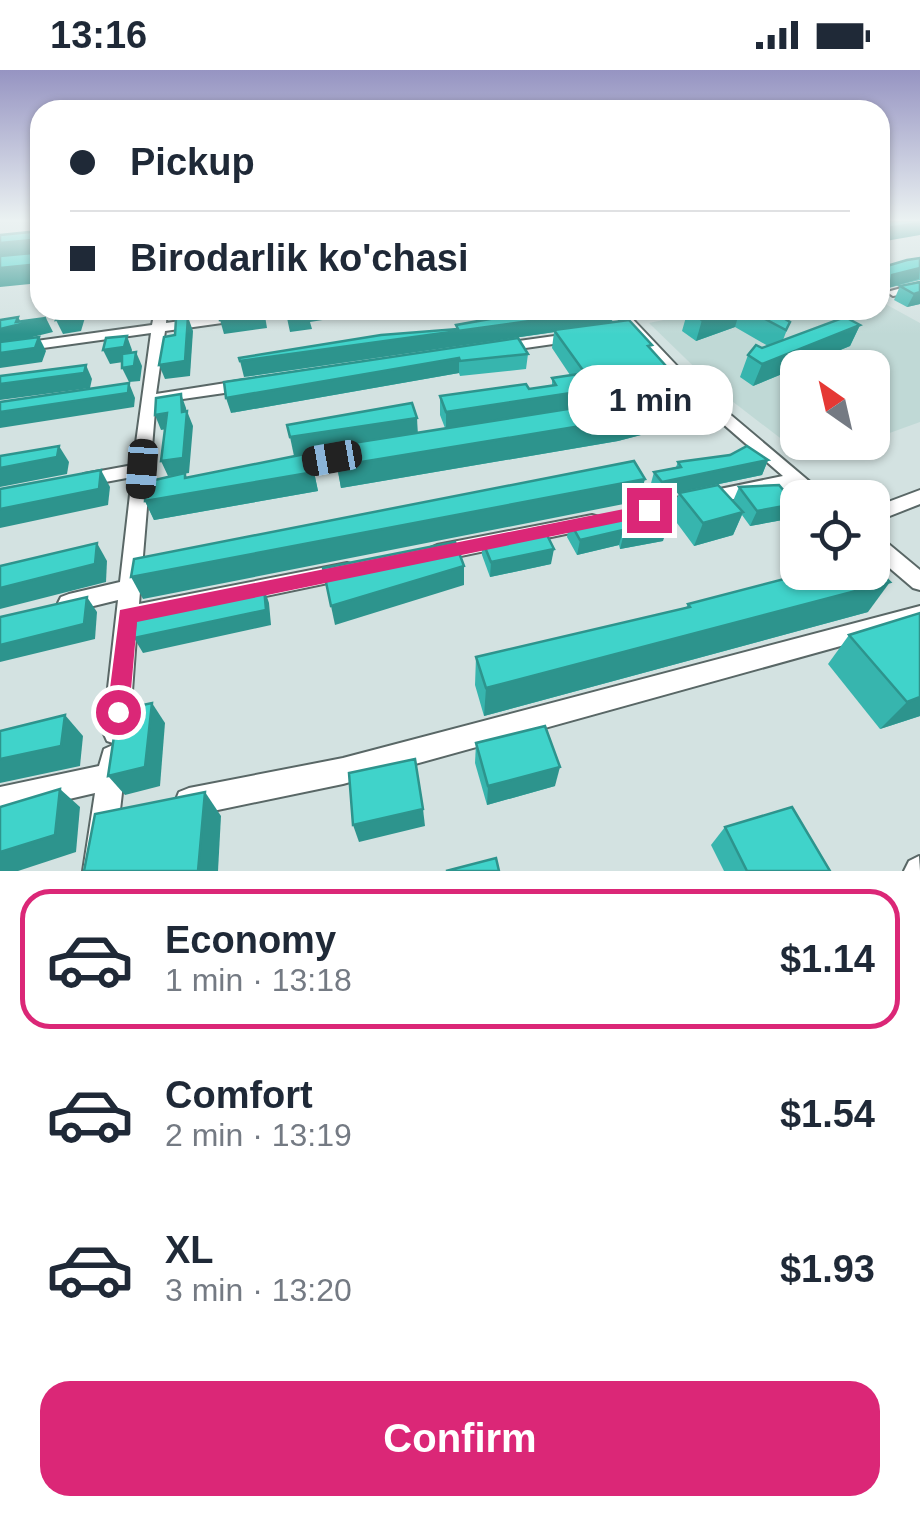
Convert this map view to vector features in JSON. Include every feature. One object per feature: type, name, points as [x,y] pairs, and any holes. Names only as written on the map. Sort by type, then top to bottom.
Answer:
[{"type":"street","points":[[893,292],[920,287]]},
{"type":"street","points":[[0,350],[155,320]]},
{"type":"street","points":[[98,871],[102,819],[112,776],[130,588],[147,482],[143,392],[160,320]]},
{"type":"street","points":[[624,320],[702,400],[798,479]]},
{"type":"street","points":[[612,332],[631,329]]},
{"type":"street","points":[[480,350],[594,334]]},
{"type":"street","points":[[143,392],[266,382]]},
{"type":"street","points":[[682,402],[702,400]]},
{"type":"street","points":[[274,468],[370,452]]},
{"type":"street","points":[[419,557],[798,479]]},
{"type":"street","points":[[71,483],[147,482]]},
{"type":"street","points":[[890,509],[920,497]]},
{"type":"street","points":[[890,557],[920,582]]},
{"type":"street","points":[[127,616],[361,569]]},
{"type":"street","points":[[56,606],[130,588]]},
{"type":"street","points":[[102,819],[343,772],[920,615]]},
{"type":"street","points":[[0,801],[112,776]]},
{"type":"shaded area","points":[[890,306],[920,323],[920,422],[890,433],[890,350],[780,350],[780,438],[719,391],[649,323],[890,320]]},
{"type":"building","points":[[0,258],[30,258],[30,265],[0,268]]},
{"type":"building","points":[[920,258],[920,268],[892,275],[890,282],[890,265]]},
{"type":"building","points":[[920,282],[920,292],[914,294],[900,286]]},
{"type":"building","points":[[18,317],[16,322],[38,320],[0,329],[0,320]]},
{"type":"building","points":[[176,320],[188,320],[185,361],[159,365],[164,337],[175,335]]},
{"type":"building","points":[[484,320],[537,320],[240,361],[239,358],[381,335],[458,329],[456,325]]},
{"type":"building","points":[[629,320],[676,377],[446,412],[440,396],[526,384],[529,389],[556,385],[552,378],[585,373],[554,330]]},
{"type":"building","points":[[767,320],[787,320],[790,322],[786,330]]},
{"type":"building","points":[[837,320],[860,325],[797,350],[780,350],[780,357],[762,364],[748,355],[756,345],[762,348]]},
{"type":"building","points":[[127,336],[124,347],[103,350],[106,338]]},
{"type":"building","points":[[39,337],[35,348],[0,353],[0,342]]},
{"type":"building","points":[[518,338],[528,354],[460,361],[459,358],[226,398],[224,382]]},
{"type":"building","points":[[136,352],[134,366],[122,368],[122,354]]},
{"type":"building","points":[[86,365],[84,373],[0,384],[0,376]]},
{"type":"building","points":[[129,383],[128,393],[0,412],[0,402]]},
{"type":"building","points":[[694,389],[705,399],[623,419],[337,466],[334,446]]},
{"type":"building","points":[[181,394],[182,412],[187,411],[183,458],[161,461],[167,413],[155,415],[156,398]]},
{"type":"building","points":[[412,403],[417,418],[290,437],[287,425]]},
{"type":"building","points":[[59,446],[57,457],[0,468],[0,456]]},
{"type":"building","points":[[747,446],[768,460],[662,482],[654,472],[681,467],[678,462],[730,455]]},
{"type":"building","points":[[310,453],[314,472],[145,501],[146,482]]},
{"type":"building","points":[[634,461],[645,479],[131,577],[134,559]]},
{"type":"building","points":[[101,470],[99,489],[0,509],[0,489]]},
{"type":"building","points":[[718,485],[743,512],[703,523],[679,493]]},
{"type":"building","points":[[779,485],[780,507],[757,511],[739,487]]},
{"type":"building","points":[[655,505],[668,526],[624,533],[623,530],[580,540],[570,522]]},
{"type":"building","points":[[543,527],[554,549],[491,562],[482,540]]},
{"type":"building","points":[[455,542],[464,566],[331,606],[323,568]]},
{"type":"building","points":[[97,543],[95,564],[0,588],[0,566]]},
{"type":"building","points":[[780,580],[780,590],[860,590],[486,688],[476,657],[690,607],[688,604]]},
{"type":"building","points":[[264,588],[266,610],[134,638],[136,619]]},
{"type":"building","points":[[87,597],[84,624],[0,645],[0,617]]},
{"type":"building","points":[[920,613],[920,697],[907,702],[849,635]]},
{"type":"building","points":[[152,703],[145,767],[108,776],[118,710]]},
{"type":"building","points":[[65,715],[61,746],[0,759],[0,731]]},
{"type":"building","points":[[545,726],[560,767],[488,786],[476,743]]},
{"type":"building","points":[[415,759],[423,809],[353,825],[349,773]]},
{"type":"building","points":[[60,789],[55,835],[0,852],[0,807]]},
{"type":"building","points":[[205,792],[198,871],[84,871],[95,814]]},
{"type":"building","points":[[792,807],[830,871],[747,871],[725,827]]},
{"type":"building","points":[[496,858],[499,871],[446,871]]},
{"type":"route","points":[[118,712],[127,616],[649,510]]}]
